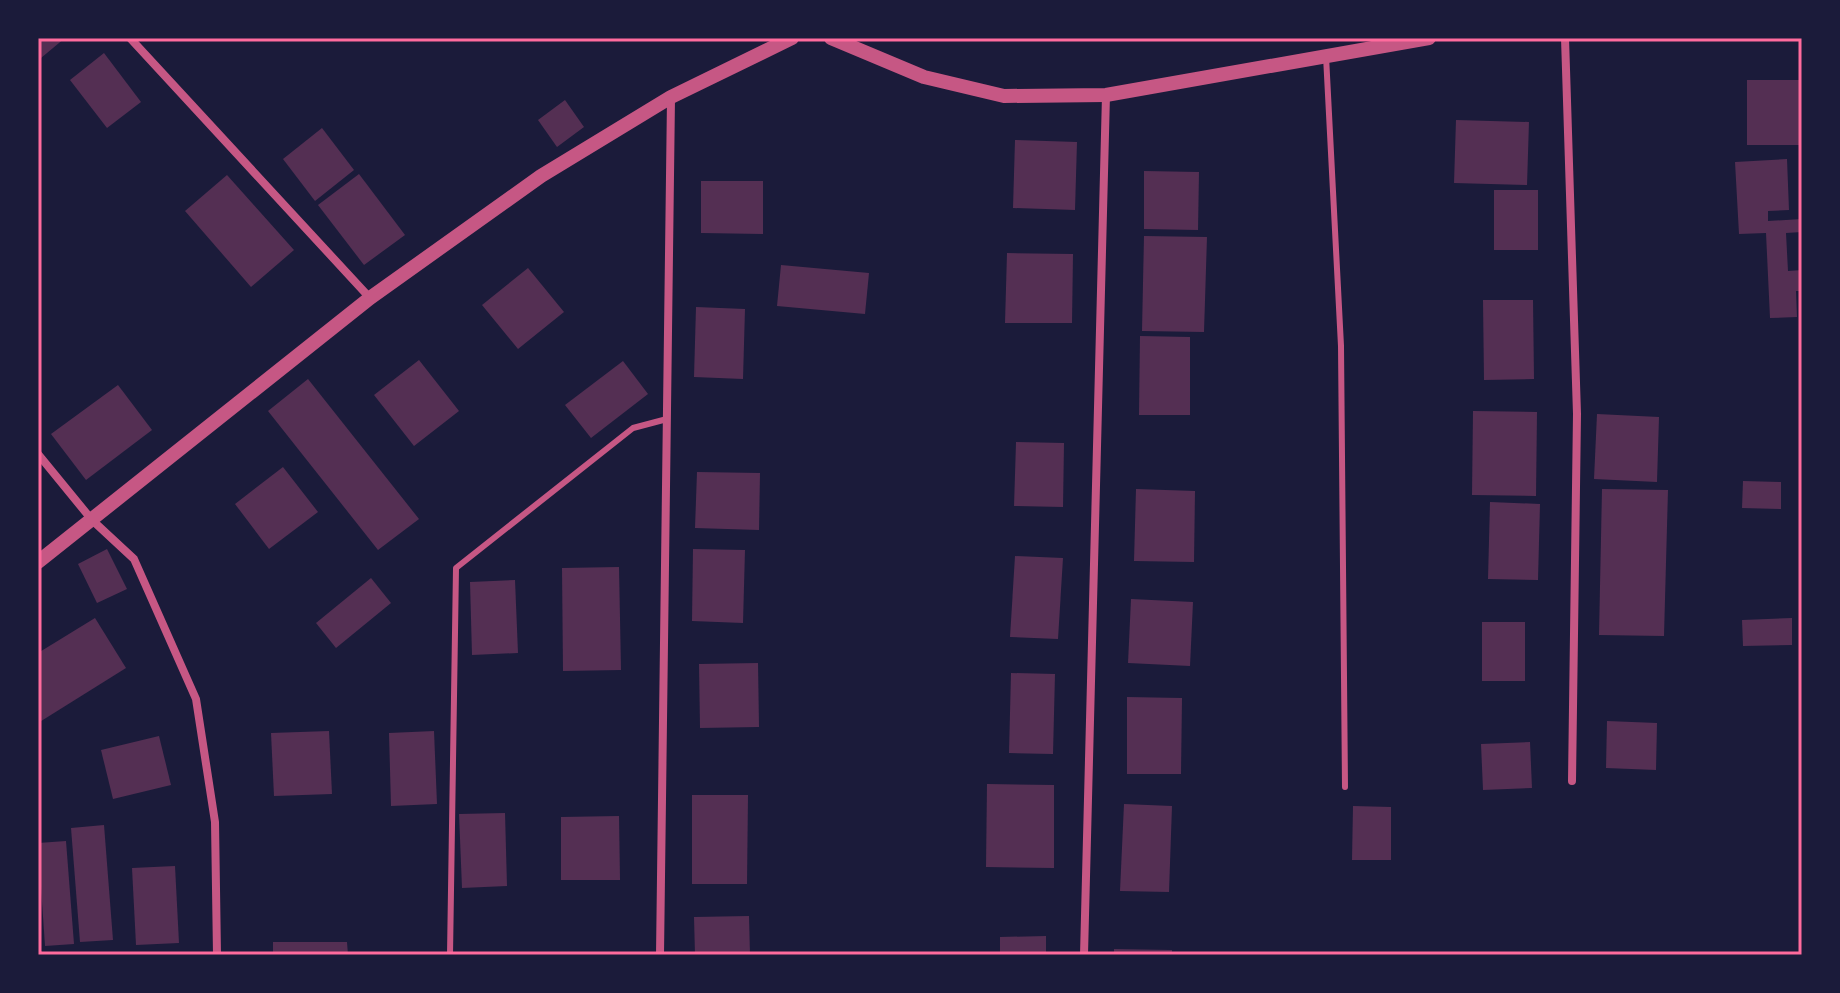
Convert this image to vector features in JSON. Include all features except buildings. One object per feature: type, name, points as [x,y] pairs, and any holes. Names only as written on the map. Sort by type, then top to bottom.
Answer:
[{"type":"street","points":[[130,38],[370,298]]},
{"type":"street","points":[[38,562],[370,298],[541,176],[671,97],[792,38]]},
{"type":"street","points":[[831,38],[924,77],[1004,96],[1106,95],[1429,38]]},
{"type":"street","points":[[1565,38],[1577,414],[1572,781]]},
{"type":"street","points":[[1084,955],[1106,95]]},
{"type":"street","points":[[660,955],[671,97]]},
{"type":"street","points":[[38,454],[92,520],[134,559],[196,699],[215,822],[217,955]]},
{"type":"lane","points":[[1326,56],[1341,346],[1345,787]]},
{"type":"lane","points":[[450,955],[456,568],[633,428],[667,419]]}]
